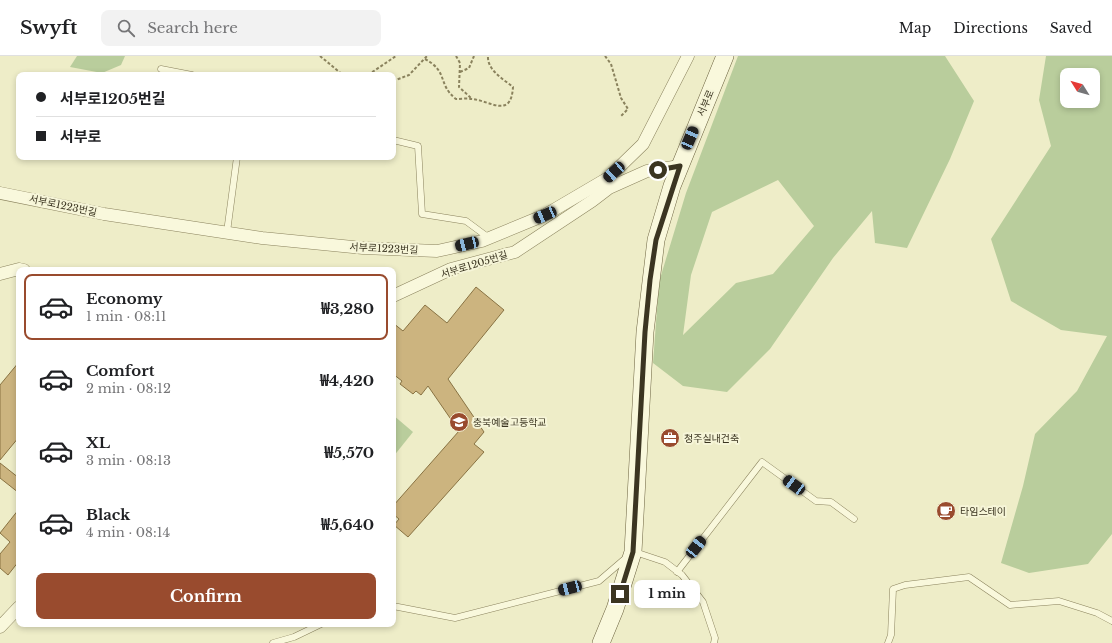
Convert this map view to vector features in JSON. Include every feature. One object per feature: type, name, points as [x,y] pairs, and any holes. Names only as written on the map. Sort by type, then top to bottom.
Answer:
[{"type":"main road","name":"서부로","points":[[602,643],[615,609],[633,552],[645,332],[650,280],[656,240],[680,166],[725,56]]},
{"type":"street","name":"서부로1223번길","points":[[0,192],[104,214],[262,238],[363,248],[437,251],[489,238],[548,213],[608,178],[643,144],[688,56]]},
{"type":"street","name":"서부로1205번길","points":[[396,295],[451,270],[515,252],[592,202],[608,188],[647,171],[680,166]]},
{"type":"street","points":[[548,213],[554,226]]},
{"type":"street","points":[[0,274],[16,270]]},
{"type":"street","points":[[0,628],[16,610]]},
{"type":"lane","points":[[161,69],[176,72]]},
{"type":"lane","points":[[396,141],[418,146],[422,214],[466,221],[489,238]]},
{"type":"lane","points":[[227,232],[237,160]]},
{"type":"lane","points":[[677,572],[762,462],[816,501],[831,502],[854,519]]},
{"type":"lane","points":[[396,607],[455,618],[599,581],[633,552],[665,562],[677,572],[703,602],[715,638],[714,643]]},
{"type":"lane","points":[[888,643],[890,635],[893,589],[905,585],[968,577],[1010,605],[1059,601],[1097,612],[1112,622]]},
{"type":"lane","points":[[273,643],[294,637],[315,627]]},
{"type":"path","points":[[320,56],[339,72]]},
{"type":"path","points":[[372,72],[396,56]]},
{"type":"path","points":[[396,80],[409,75],[427,56]]},
{"type":"path","points":[[456,56],[460,63],[459,87],[472,99]]},
{"type":"path","points":[[460,72],[469,68],[474,56]]},
{"type":"path","points":[[425,59],[436,65],[442,74],[444,87],[456,99],[472,99],[496,107],[506,104],[512,97],[513,87],[494,72],[488,56]]},
{"type":"path","points":[[605,56],[611,64],[621,98],[628,109],[622,116]]},
{"type":"green space","points":[[77,56],[125,56],[121,65],[104,72],[70,67]]},
{"type":"green space","points":[[738,56],[945,56],[974,101],[950,159],[907,248],[875,243],[872,211],[833,258],[770,349],[727,392],[683,386],[653,363],[659,282],[686,193]],"holes":[[[778,180],[814,226],[773,274],[736,283],[683,335],[691,275],[712,212]]]},
{"type":"green space","points":[[1046,56],[1112,56],[1112,534],[1088,564],[1029,573],[1001,563],[1023,486],[1035,434],[1077,391],[1107,336],[1061,330],[1011,301],[991,239],[1051,146],[1039,100]]},
{"type":"green space","points":[[396,418],[413,432],[396,453]]},
{"type":"building","points":[[476,287],[504,310],[448,379],[484,432],[474,444],[484,452],[408,537],[396,527],[396,523],[399,519],[396,516],[396,503],[459,431],[428,386],[421,395],[416,391],[413,394],[400,384],[402,381],[396,376],[396,325],[403,331],[425,305],[447,323]]},
{"type":"building","points":[[16,366],[16,441],[0,460],[0,385]]},
{"type":"building","points":[[0,463],[16,476],[16,491],[0,478]]},
{"type":"building","points":[[16,513],[16,565],[8,575],[0,568],[0,554],[10,542],[0,533]]},
{"type":"place","name":"충북예술고등학교","points":[[459,422]]},
{"type":"place","name":"청주실내건축","points":[[670,438]]},
{"type":"place","name":"타임스테이","points":[[946,511]]},
{"type":"route","points":[[620,594],[633,552],[645,332],[650,280],[656,240],[672,186],[680,166],[658,170]]}]
